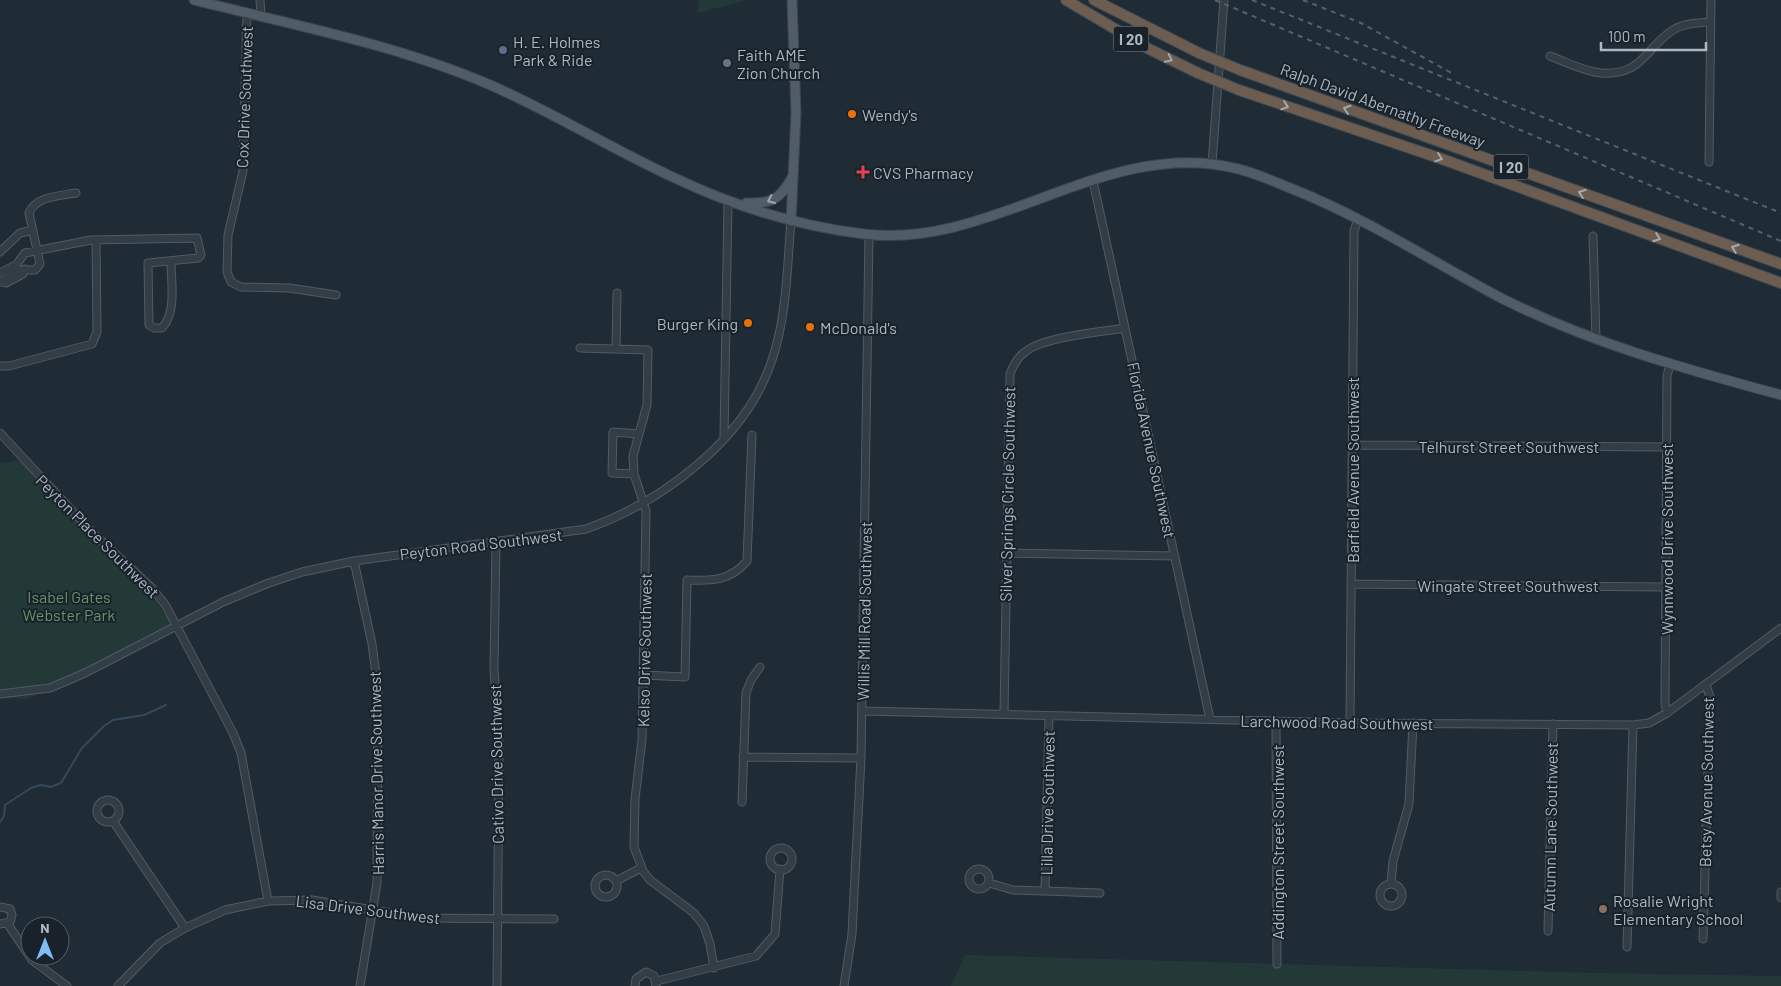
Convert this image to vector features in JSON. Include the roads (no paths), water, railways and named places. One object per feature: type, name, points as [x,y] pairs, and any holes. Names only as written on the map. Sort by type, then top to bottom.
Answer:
[{"type":"highway","name":"Ralph David Abernathy Freeway","points":[[1066,0],[1149,49],[1198,73],[1239,90],[1442,159],[1781,283]]},
{"type":"highway","name":"Ralph David Abernathy Freeway","points":[[1094,0],[1199,53],[1240,70],[1781,264]]},
{"type":"main road","points":[[194,0],[380,46],[464,74],[519,98],[674,178],[732,202],[792,221],[828,229],[869,235],[902,237],[933,233],[1093,181],[1158,164],[1185,162],[1212,164],[1260,176],[1313,197],[1358,219],[1502,298],[1596,340],[1670,365],[1781,395]]},
{"type":"main road","points":[[792,0],[796,113],[792,221]]},
{"type":"main road","points":[[732,202],[762,204],[776,199],[785,191],[795,174]]},
{"type":"street","points":[[260,0],[261,16]]},
{"type":"street","points":[[1212,164],[1224,0]]},
{"type":"street","points":[[1709,162],[1710,0]]},
{"type":"street","name":"Cox Drive Southwest","points":[[247,13],[244,171],[229,228],[227,272],[231,282],[241,287],[289,288],[336,295]]},
{"type":"street","points":[[1550,56],[1600,73],[1616,72],[1632,67],[1646,58],[1664,37],[1674,29],[1687,24],[1710,22]]},
{"type":"street","name":"Florida Avenue Southwest","points":[[1093,181],[1210,719]]},
{"type":"street","points":[[20,268],[31,271],[39,267],[41,259],[29,213],[32,206],[40,200],[76,193]]},
{"type":"street","points":[[724,438],[732,202]]},
{"type":"street","name":"Barfield Avenue Southwest","points":[[1350,723],[1354,231],[1358,219]]},
{"type":"street","name":"Peyton Road Southwest","points":[[0,694],[50,688],[85,674],[177,626],[266,584],[302,572],[354,561],[586,529],[614,519],[665,490],[685,475],[724,438],[755,398],[773,360],[782,324],[792,221]]},
{"type":"street","points":[[0,252],[3,244],[20,233],[33,230]]},
{"type":"street","name":"Willis Mill Road Southwest","points":[[844,986],[852,934],[861,758],[869,235]]},
{"type":"street","points":[[1593,236],[1596,340]]},
{"type":"street","points":[[1,282],[7,275],[20,268],[25,253],[96,240],[197,238],[201,255],[198,258],[148,263],[149,325],[154,328],[162,328],[169,321],[171,262]]},
{"type":"street","points":[[0,366],[9,366],[94,342],[97,332],[96,240]]},
{"type":"street","points":[[7,275],[23,274],[20,268]]},
{"type":"street","points":[[616,349],[617,293]]},
{"type":"street","name":"Silver Springs Circle Southwest","points":[[1004,714],[1008,384],[1014,365],[1024,352],[1040,343],[1126,328]]},
{"type":"street","points":[[580,348],[648,350],[648,394],[633,456],[634,474],[644,501]]},
{"type":"street","name":"Wynnwood Drive Southwest","points":[[1667,713],[1666,447],[1667,376],[1670,365]]},
{"type":"street","points":[[634,474],[612,473],[613,432],[639,434]]},
{"type":"street","name":"Peyton Place Southwest","points":[[0,433],[90,530],[152,588],[166,606],[241,753],[268,900]]},
{"type":"street","points":[[644,675],[685,677],[687,580],[712,581],[731,576],[748,561],[752,435]]},
{"type":"street","name":"Telhurst Street Southwest","points":[[1352,445],[1666,447]]},
{"type":"street","name":"Kelso Drive Southwest","points":[[641,868],[634,847],[634,799],[642,740],[644,501]]},
{"type":"street","name":"Cativo Drive Southwest","points":[[496,542],[494,669],[499,742],[497,986]]},
{"type":"street","points":[[1006,553],[1175,556]]},
{"type":"street","name":"Harris Manor Drive Southwest","points":[[354,561],[372,644],[378,689],[377,883],[360,986]]},
{"type":"street","name":"Wingate Street Southwest","points":[[1351,584],[1666,587]]},
{"type":"street","name":"Larchwood Road Southwest","points":[[862,711],[1350,723],[1633,725],[1650,722],[1667,713],[1781,628]]},
{"type":"street","points":[[742,802],[746,693],[751,680],[760,666]]},
{"type":"street","name":"Betsy Avenue Southwest","points":[[1703,940],[1710,697],[1706,685]]},
{"type":"street","name":"Lilla Drive Southwest","points":[[1045,891],[1049,716]]},
{"type":"street","name":"Addington Street Southwest","points":[[1276,721],[1277,964]]},
{"type":"street","points":[[1391,884],[1393,861],[1409,804],[1413,724]]},
{"type":"street","name":"Autumn Lane Southwest","points":[[1548,930],[1553,724]]},
{"type":"street","points":[[1627,947],[1633,725]]},
{"type":"street","points":[[743,760],[861,758]]},
{"type":"street","points":[[113,821],[185,928]]},
{"type":"street","points":[[616,881],[641,868],[655,885],[683,904],[699,919],[710,944],[714,968]]},
{"type":"street","points":[[635,986],[636,979],[642,973],[652,974],[656,984],[756,956],[768,945],[775,934],[778,919],[780,869]]},
{"type":"street","points":[[989,883],[1013,890],[1100,892]]},
{"type":"street","points":[[1781,892],[1781,898]]},
{"type":"street","name":"Lisa Drive Southwest","points":[[118,986],[160,943],[185,928],[225,910],[268,900],[312,900],[422,918],[554,919]]},
{"type":"street","points":[[0,907],[7,907],[12,912],[12,919],[3,924],[32,960],[67,986]]},
{"type":"waterway","points":[[0,822],[4,816],[5,805],[31,788],[41,785],[51,787],[61,783],[82,748],[104,726],[113,720],[144,715],[166,705]]},
{"type":"railway","points":[[1215,0],[1781,241]]},
{"type":"railway","points":[[1252,0],[1781,213]]},
{"type":"railway","points":[[1303,0],[1361,23],[1455,75]]},
{"type":"place","name":"H. E. Holmes Park & Ride","points":[[503,50]]},
{"type":"place","name":"Faith AME Zion Church","points":[[727,63]]},
{"type":"place","name":"Wendy's","points":[[852,114]]},
{"type":"place","name":"CVS Pharmacy","points":[[863,172]]},
{"type":"place","name":"Burger King","points":[[748,323]]},
{"type":"place","name":"McDonald's","points":[[810,327]]},
{"type":"place","name":"Rosalie Wright Elementary School","points":[[1603,909]]},
{"type":"park label","name":"Isabel Gates Webster Park","points":[[69,605]]}]
